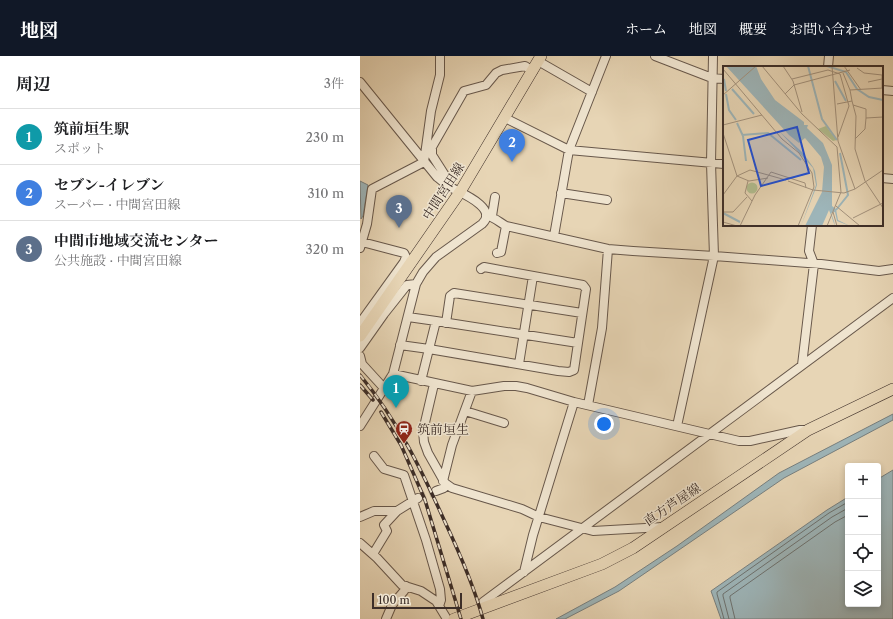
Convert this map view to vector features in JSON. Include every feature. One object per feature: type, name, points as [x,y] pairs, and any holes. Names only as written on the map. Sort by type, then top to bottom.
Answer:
[{"type":"main road","name":"中間宮田線","points":[[360,336],[460,192],[537,63]]},
{"type":"main road","name":"直方芦屋線","points":[[454,619],[602,564],[640,543],[663,526],[808,430],[893,389]]},
{"type":"street","points":[[424,162],[431,111],[440,75],[440,56]]},
{"type":"street","points":[[554,236],[569,150],[606,56]]},
{"type":"street","points":[[655,56],[712,78],[723,79]]},
{"type":"street","points":[[677,426],[714,256],[711,163],[713,56]]},
{"type":"street","points":[[828,66],[829,56]]},
{"type":"street","points":[[444,183],[446,177],[432,155],[432,147],[464,90],[486,86],[496,73],[502,70],[537,63],[592,92]]},
{"type":"street","points":[[360,82],[437,177],[444,183],[483,207],[489,216],[506,226],[632,252],[714,256],[879,271],[893,269]]},
{"type":"street","points":[[883,90],[893,91]]},
{"type":"street","points":[[505,118],[569,150],[723,164]]},
{"type":"street","points":[[360,322],[404,262],[406,257],[404,253],[361,245],[367,224],[372,189],[424,162]]},
{"type":"street","points":[[883,178],[893,179]]},
{"type":"street","points":[[561,193],[607,200]]},
{"type":"street","points":[[360,426],[383,387],[393,374],[416,284],[423,272],[436,257],[485,221],[489,216],[495,197]]},
{"type":"street","points":[[497,253],[501,252],[506,226]]},
{"type":"street","points":[[802,365],[814,264],[809,251],[812,226]]},
{"type":"street","points":[[588,405],[602,328],[608,248]]},
{"type":"street","points":[[400,345],[570,372],[574,370],[586,289],[583,285],[484,267],[481,269]]},
{"type":"street","points":[[519,364],[533,276]]},
{"type":"street","points":[[360,348],[407,285],[416,284]]},
{"type":"street","points":[[446,323],[450,296],[454,293],[582,313]]},
{"type":"street","points":[[482,609],[483,602],[893,298]]},
{"type":"street","points":[[408,317],[578,343]]},
{"type":"street","points":[[421,380],[436,321]]},
{"type":"street","points":[[360,356],[362,364],[383,387]]},
{"type":"street","points":[[393,374],[472,391],[504,386],[516,386],[574,402],[739,441],[750,441],[800,430],[808,430]]},
{"type":"street","points":[[434,384],[423,431],[424,442],[428,453],[444,482],[452,488],[522,509],[539,517],[593,531],[663,526]]},
{"type":"street","points":[[436,491],[444,488],[452,444],[472,391]]},
{"type":"street","points":[[524,572],[574,402]]},
{"type":"street","points":[[465,411],[504,423]]},
{"type":"street","points":[[374,456],[384,469],[404,475],[415,499],[440,589],[441,600],[439,606]]},
{"type":"street","points":[[372,554],[388,532],[384,525],[397,511],[415,499]]},
{"type":"street","points":[[360,517],[374,511],[397,511]]},
{"type":"street","points":[[634,528],[641,538],[640,543]]},
{"type":"street","points":[[360,544],[372,554],[402,585],[421,591],[436,601],[447,619]]},
{"type":"street","points":[[386,619],[392,605],[404,591],[406,586]]},
{"type":"water","points":[[360,181],[368,185],[363,216],[361,219]]},
{"type":"water","points":[[893,414],[893,420],[784,478],[619,591],[565,619],[556,619],[615,587],[677,546],[779,473]]},
{"type":"water","points":[[893,470],[893,619],[721,619],[711,591],[845,499],[845,607],[881,607],[881,477]]},
{"type":"tunnel","points":[[418,498],[436,491]]},
{"type":"railway","points":[[360,375],[386,410],[418,464],[461,558],[471,582],[483,619]]},
{"type":"railway","points":[[360,385],[373,400]]},
{"type":"railway","points":[[381,412],[401,445],[425,500],[461,619]]},
{"type":"place","name":"セブン-イレブン","points":[[512,162]]},
{"type":"place","name":"中間市地域交流センター","points":[[399,228]]},
{"type":"place","name":"筑前垣生駅","points":[[396,408]]},
{"type":"place","name":"筑前垣生","points":[[404,444]]}]
